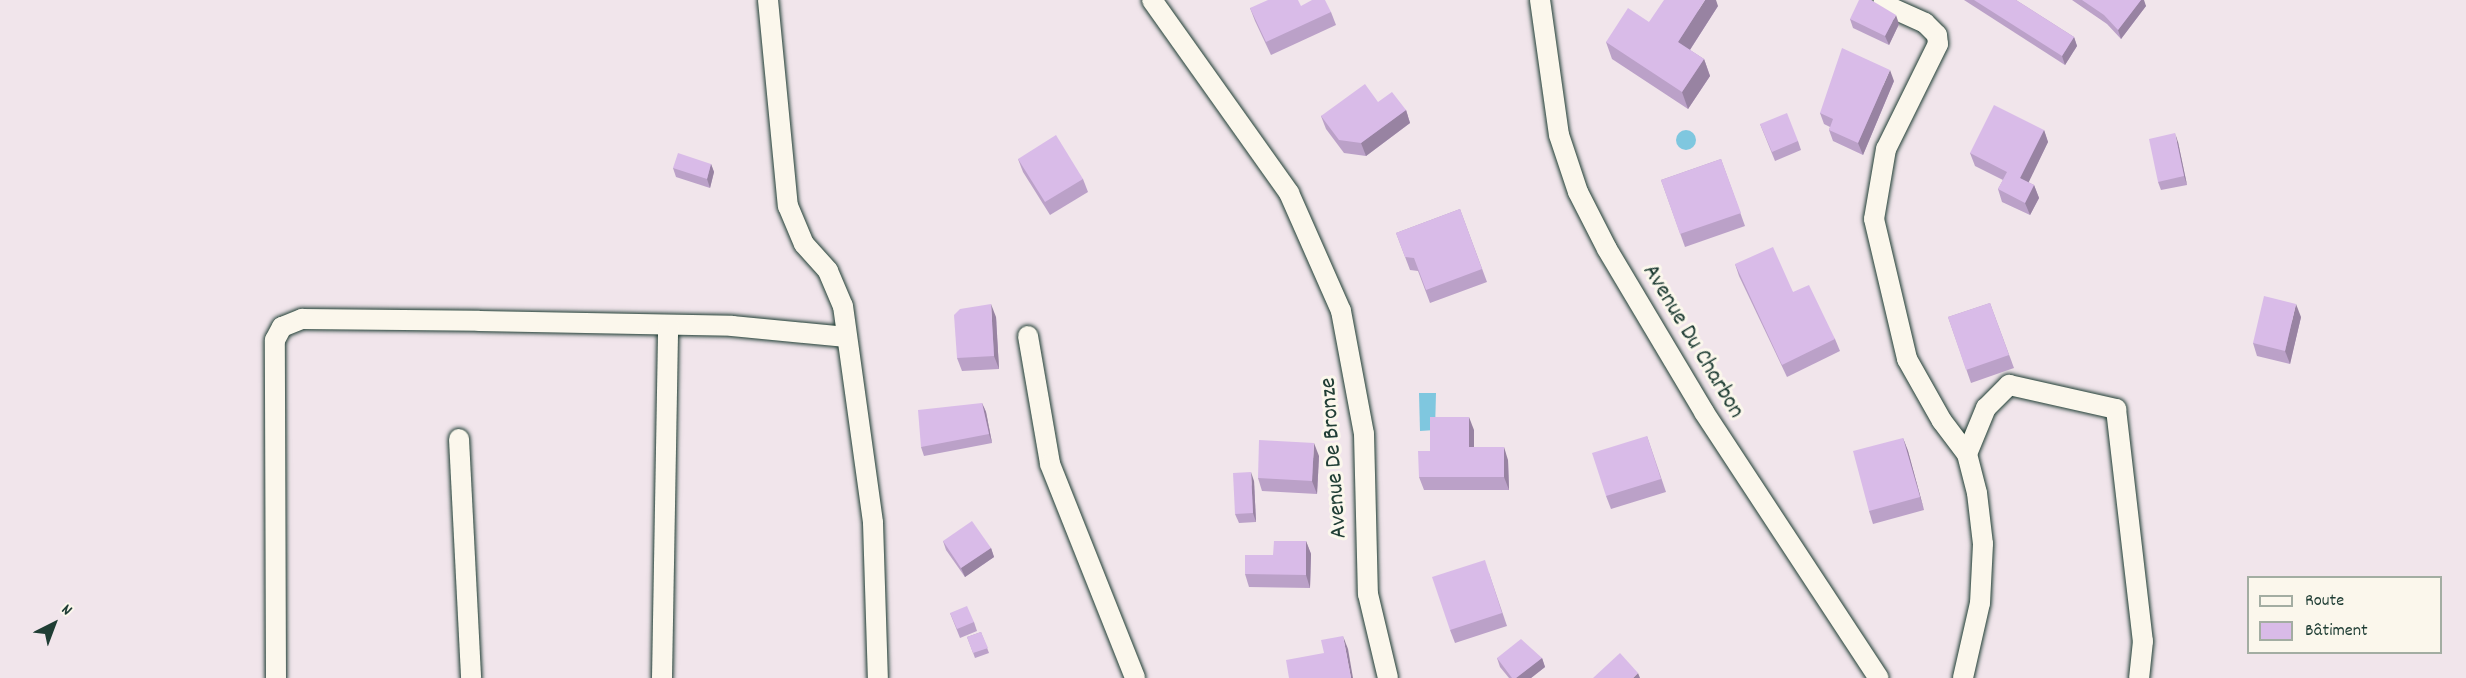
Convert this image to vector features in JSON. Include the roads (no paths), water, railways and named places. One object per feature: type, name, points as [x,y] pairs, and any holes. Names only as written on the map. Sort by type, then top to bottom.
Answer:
[{"type":"street","points":[[768,0],[788,206],[804,244],[836,285],[846,337],[873,523],[878,678]]},
{"type":"street","name":"Avenue De Bronze","points":[[1152,0],[1289,193],[1341,311],[1364,434],[1368,594],[1388,678]]},
{"type":"street","name":"Avenue Du Charbon","points":[[1540,0],[1559,135],[1578,192],[1606,249],[1704,412],[1879,678]]},
{"type":"street","points":[[1883,4],[1931,27],[1938,44],[1886,149],[1874,219],[1877,249],[1907,359],[1942,421],[1967,454],[1983,544],[1980,603],[1963,678]]},
{"type":"street","points":[[276,678],[275,340],[282,327],[302,320],[669,325],[846,337]]},
{"type":"street","points":[[662,678],[669,325]]},
{"type":"street","points":[[1028,336],[1050,464],[1135,678]]},
{"type":"street","points":[[1967,454],[1986,408],[2009,385],[2116,408],[2143,641],[2139,678]]},
{"type":"street","points":[[459,439],[471,678]]},
{"type":"water","points":[[1686,130],[1693,133],[1696,140],[1693,147],[1686,150],[1679,147],[1676,140],[1679,133]]},
{"type":"water","points":[[1419,393],[1436,393],[1435,430],[1420,431]]}]
